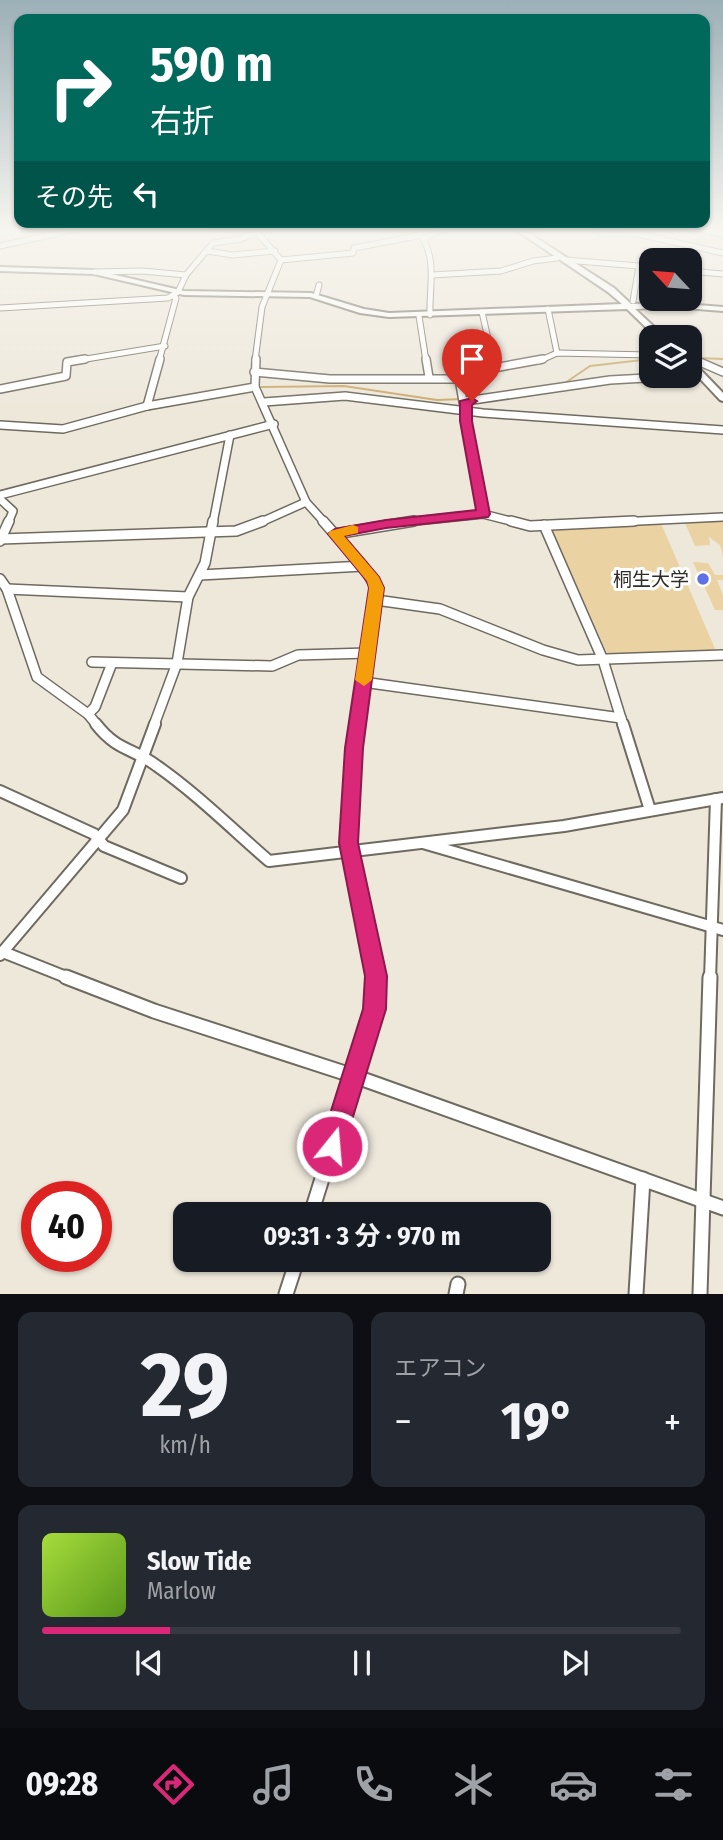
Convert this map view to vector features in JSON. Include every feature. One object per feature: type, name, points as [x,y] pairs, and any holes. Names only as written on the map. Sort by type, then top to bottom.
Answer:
[{"type":"main road","points":[[163,290],[176,294],[316,296],[369,313],[419,316],[628,305],[679,305],[723,309]]},
{"type":"main road","points":[[607,290],[628,305],[649,325]]},
{"type":"main road","points":[[628,305],[644,325]]},
{"type":"main road","points":[[702,376],[723,398]]},
{"type":"main road","points":[[701,388],[723,408]]},
{"type":"street","points":[[147,406],[178,290]]},
{"type":"street","points":[[268,290],[262,307],[254,372],[255,387],[274,424],[306,502],[374,580],[376,600],[350,787],[349,851],[376,976],[374,1009],[315,1202]]},
{"type":"street","points":[[316,296],[318,290]]},
{"type":"street","points":[[430,315],[431,290]]},
{"type":"street","points":[[628,305],[632,290]]},
{"type":"street","points":[[0,308],[176,294]]},
{"type":"street","points":[[548,309],[557,353]]},
{"type":"street","points":[[482,312],[489,350],[496,368]]},
{"type":"street","points":[[419,316],[429,377]]},
{"type":"street","points":[[0,389],[66,376],[67,362],[164,346]]},
{"type":"street","points":[[254,372],[330,379],[483,378],[496,368],[539,361],[557,353],[639,355]]},
{"type":"street","points":[[702,363],[723,372]]},
{"type":"street","points":[[459,379],[466,401],[473,472],[483,514]]},
{"type":"street","points":[[466,401],[610,380],[639,379]]},
{"type":"street","points":[[0,425],[62,429],[147,406],[255,387]]},
{"type":"street","points":[[264,402],[345,396],[466,410],[723,430]]},
{"type":"street","points":[[274,424],[0,497],[13,511],[0,540],[236,531],[306,502]]},
{"type":"street","points":[[230,435],[205,563],[188,597],[177,663],[123,810],[1,954],[154,1011],[354,1076],[723,1208]]},
{"type":"street","points":[[335,534],[386,524],[483,514],[524,526],[723,516]]},
{"type":"street","points":[[544,525],[603,660],[650,810]]},
{"type":"street","points":[[200,575],[363,566]]},
{"type":"street","points":[[0,579],[7,589],[37,677],[88,713],[106,737],[154,763],[188,789],[269,861],[564,827],[720,798],[718,928],[700,1294]]},
{"type":"street","points":[[7,589],[188,597]]},
{"type":"street","points":[[376,600],[431,607],[554,654],[578,660],[723,655]]},
{"type":"street","points":[[92,662],[272,666],[298,655],[368,653]]},
{"type":"street","points":[[88,713],[95,707],[112,663]]},
{"type":"street","points":[[363,682],[621,718]]},
{"type":"street","points":[[0,791],[94,834],[104,846],[181,878]]},
{"type":"street","points":[[418,842],[718,928]]},
{"type":"street","points":[[636,1294],[643,1179]]},
{"type":"street","points":[[286,1294],[293,1272]]},
{"type":"shaded area","points":[[660,521],[716,651],[608,655],[552,529]]},
{"type":"shaded area","points":[[723,521],[723,556],[720,545],[709,537],[710,545],[695,546],[685,523]]},
{"type":"shaded area","points":[[693,562],[708,563],[715,575],[723,575],[723,580],[717,580],[723,595],[723,610],[715,610]]},
{"type":"waterway","points":[[702,358],[723,359]]},
{"type":"waterway","points":[[562,385],[590,366],[639,360]]},
{"type":"waterway","points":[[261,387],[344,386],[437,400],[463,399]]},
{"type":"slow traffic","points":[[353,530],[335,534],[374,580],[376,588],[364,680]]},
{"type":"place","name":"桐生大学","points":[[703,579]]},
{"type":"route","points":[[332,1146],[374,1009],[376,976],[349,851],[350,787],[354,748],[376,588],[374,580],[335,534],[386,524],[483,514],[473,472],[466,421],[466,401],[472,401]]}]
